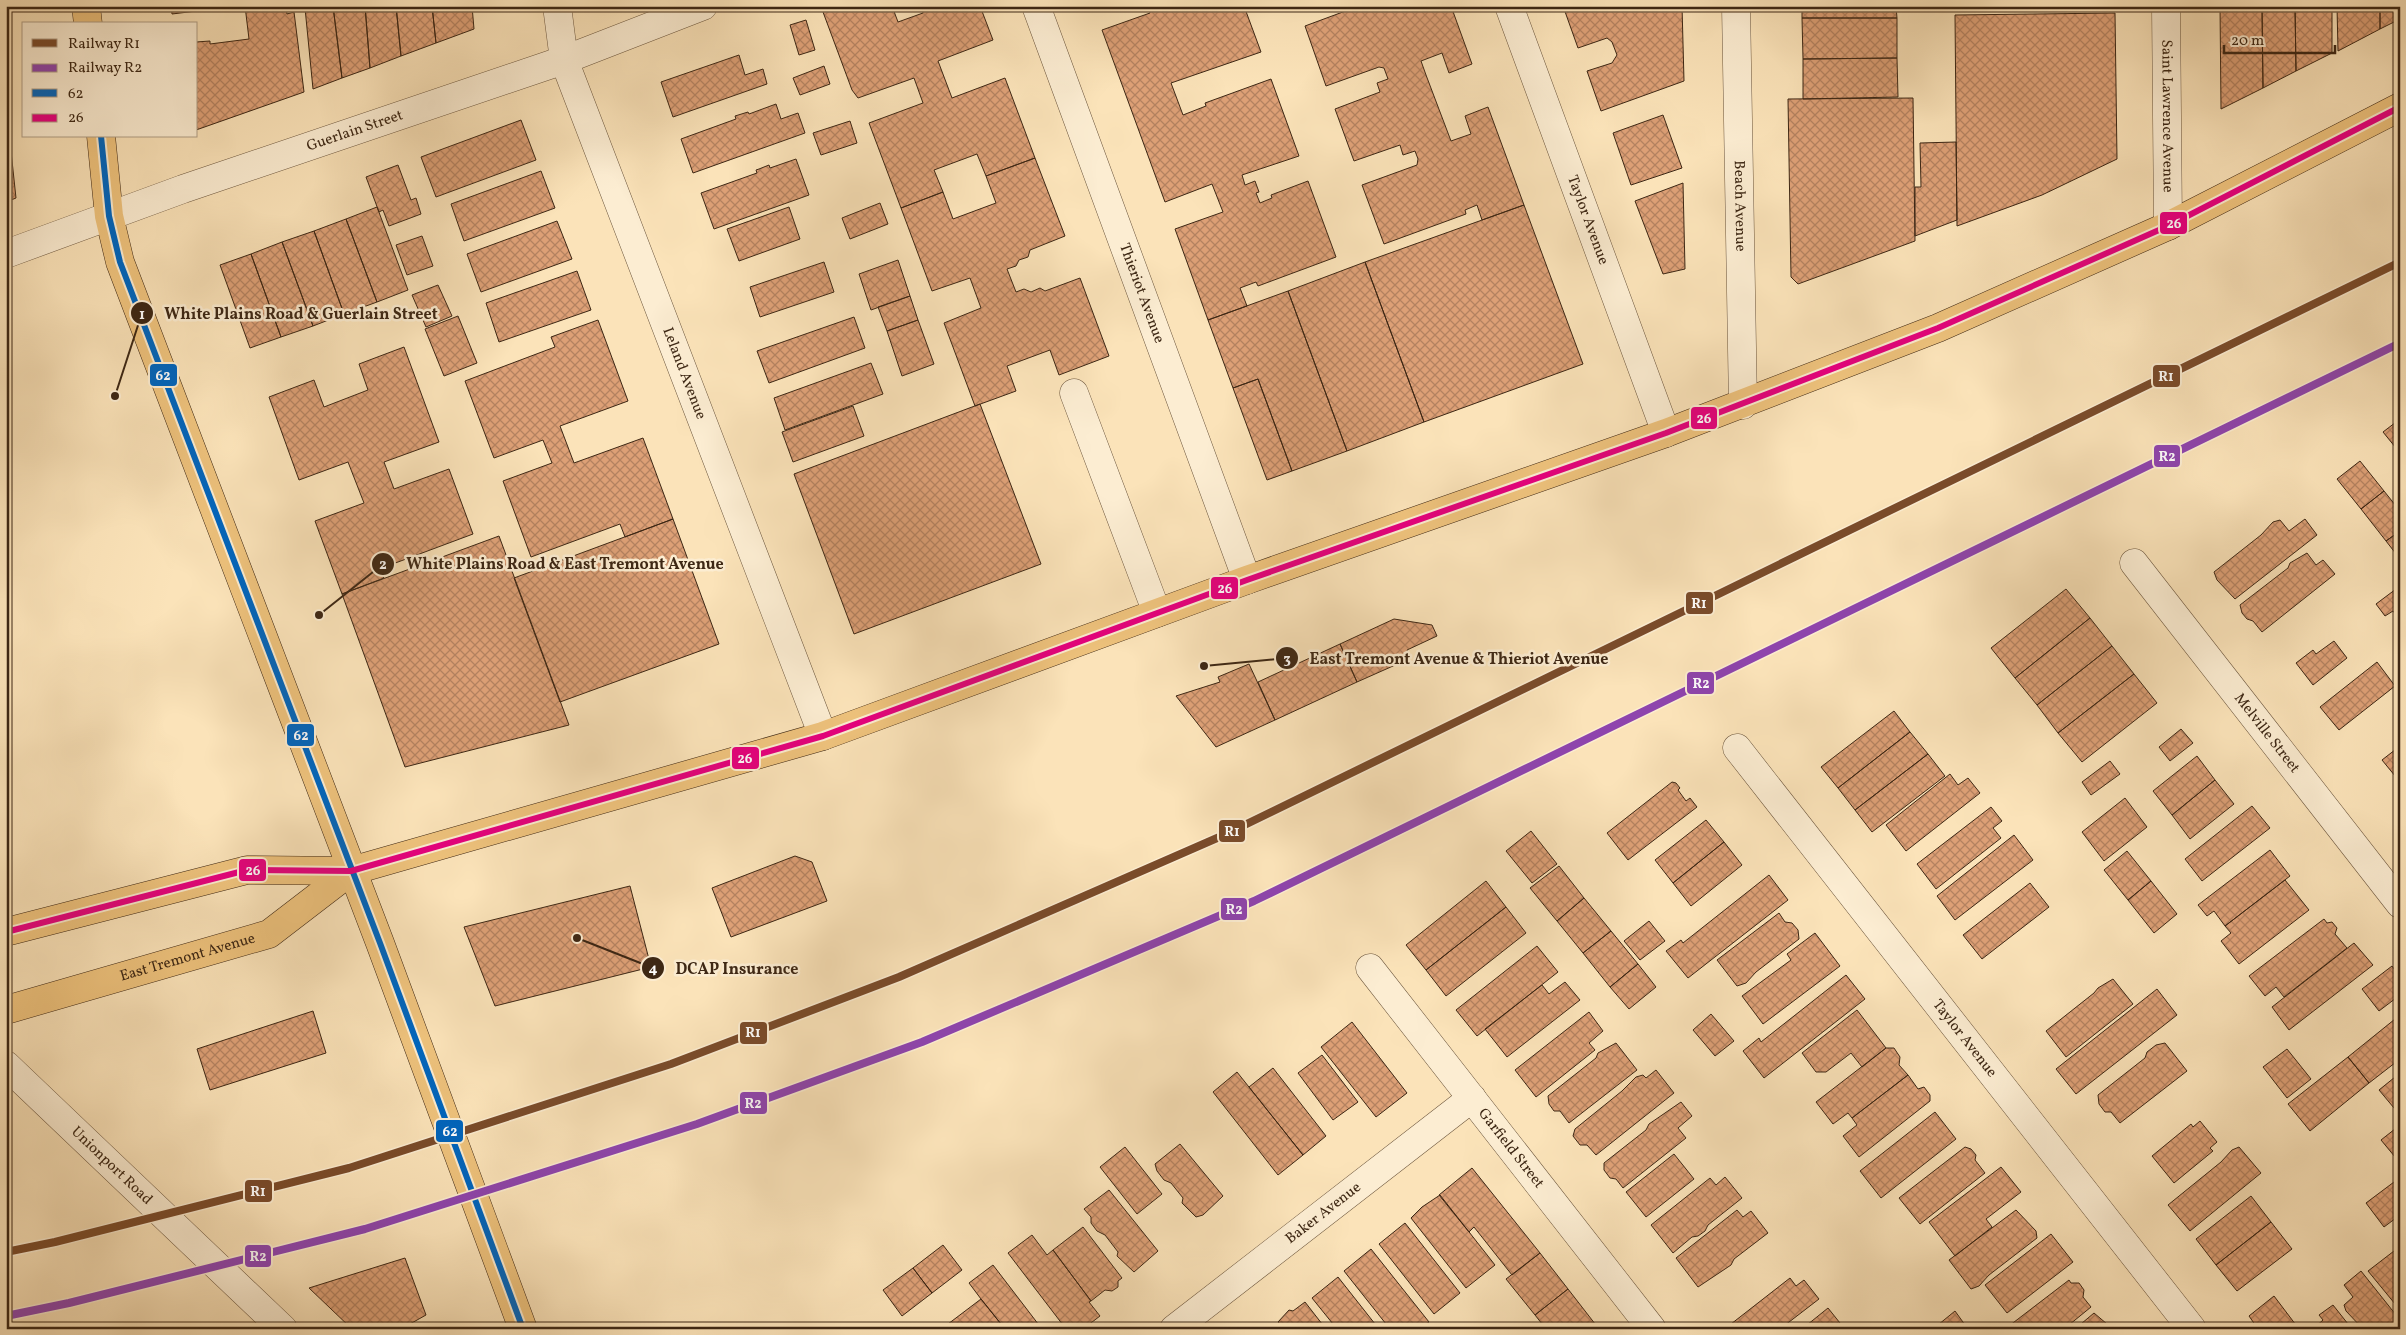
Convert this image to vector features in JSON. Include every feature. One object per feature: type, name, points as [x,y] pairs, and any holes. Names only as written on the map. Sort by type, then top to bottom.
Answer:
[{"type":"main road","points":[[86,6],[88,22]]},
{"type":"main road","name":"East Tremont Avenue","points":[[6,932],[247,870],[351,871],[823,736],[1247,580],[1666,434],[1938,328],[2168,226],[2400,107]]},
{"type":"main road","points":[[101,138],[109,216],[120,262],[380,943],[523,1329]]},
{"type":"main road","name":"East Tremont Avenue","points":[[6,1010],[269,934],[351,871]]},
{"type":"street","name":"Leland Avenue","points":[[557,6],[564,60],[823,736]]},
{"type":"street","name":"Guerlain Street","points":[[6,254],[183,189],[564,60],[703,6]]},
{"type":"street","name":"Thieriot Avenue","points":[[1036,6],[1247,580]]},
{"type":"street","name":"Taylor Avenue","points":[[1509,6],[1666,434]]},
{"type":"street","name":"Beach Avenue","points":[[1736,6],[1743,405]]},
{"type":"street","name":"Saint Lawrence Avenue","points":[[2166,6],[2168,226]]},
{"type":"street","points":[[1074,394],[1157,613]]},
{"type":"street","name":"Melville Street","points":[[2134,563],[2400,904]]},
{"type":"street","name":"Taylor Avenue","points":[[1737,748],[2192,1329]]},
{"type":"street","name":"Garfield Street","points":[[1370,968],[1652,1329]]},
{"type":"street","name":"Unionport Road","points":[[12,1071],[283,1329]]},
{"type":"street","name":"Baker Avenue","points":[[1174,1329],[1472,1098]]},
{"type":"building","points":[[171,6],[237,6],[172,14]]},
{"type":"building","points":[[245,6],[286,6],[287,14],[294,12],[304,92],[198,129],[198,42],[210,41],[210,44],[249,39]]},
{"type":"building","points":[[333,6],[365,6],[370,68],[342,78]]},
{"type":"building","points":[[333,6],[342,78],[313,89],[305,8]]},
{"type":"building","points":[[365,6],[396,6],[401,56],[370,68]]},
{"type":"building","points":[[396,6],[432,6],[436,43],[401,56]]},
{"type":"building","points":[[432,6],[472,6],[474,29],[436,43]]},
{"type":"building","points":[[838,6],[892,6],[898,22],[923,13],[921,6],[980,6],[993,40],[938,61],[952,98],[1005,78],[1035,158],[986,176],[977,154],[934,170],[943,192],[901,208],[869,123],[923,103],[914,78],[858,98],[852,90],[823,12]]},
{"type":"building","points":[[1147,6],[1244,6],[1261,52],[1171,83],[1183,115],[1206,106],[1205,103],[1271,79],[1299,156],[1242,175],[1245,185],[1255,181],[1259,192],[1256,193],[1260,203],[1272,198],[1271,195],[1308,181],[1336,257],[1258,286],[1256,282],[1240,288],[1247,306],[1208,320],[1175,229],[1223,212],[1212,184],[1165,202],[1102,30],[1150,13]]},
{"type":"building","points":[[1359,6],[1451,6],[1472,64],[1449,73],[1442,53],[1421,61],[1426,75],[1451,141],[1471,134],[1465,116],[1488,107],[1524,205],[1482,220],[1477,205],[1465,210],[1466,214],[1384,244],[1362,185],[1417,165],[1418,159],[1415,151],[1403,155],[1400,145],[1354,161],[1335,109],[1380,92],[1377,83],[1388,79],[1384,68],[1379,67],[1326,86],[1305,26]]},
{"type":"building","points":[[1563,6],[1682,6],[1684,81],[1601,111],[1587,71],[1612,63],[1617,55],[1612,42],[1607,38],[1578,48]]},
{"type":"building","points":[[1802,6],[1896,6],[1897,18],[1802,18]]},
{"type":"building","points":[[2021,6],[2116,6],[2116,8],[2021,10]]},
{"type":"building","points":[[2220,6],[2262,6],[2263,88],[2221,109]]},
{"type":"building","points":[[2262,6],[2295,6],[2296,71],[2263,88]]},
{"type":"building","points":[[2295,6],[2332,6],[2332,53],[2296,71]]},
{"type":"building","points":[[2337,6],[2380,6],[2380,29],[2338,51]]},
{"type":"building","points":[[2380,6],[2400,6],[2400,19],[2380,29]]},
{"type":"building","points":[[2115,13],[2117,159],[2042,195],[1957,226],[1955,15]]},
{"type":"building","points":[[1802,18],[1897,18],[1897,58],[1803,59]]},
{"type":"building","points":[[806,20],[815,50],[799,55],[790,25]]},
{"type":"building","points":[[739,55],[745,75],[763,69],[767,84],[673,117],[661,82]]},
{"type":"building","points":[[1897,58],[1898,97],[1803,99],[1803,59]]},
{"type":"building","points":[[824,66],[830,84],[800,95],[793,78]]},
{"type":"building","points":[[6,93],[10,130],[6,130]]},
{"type":"building","points":[[1913,98],[1915,241],[1798,284],[1791,277],[1788,99]]},
{"type":"building","points":[[776,104],[781,119],[798,113],[805,133],[693,173],[681,139],[736,119],[735,116],[748,112],[749,114]]},
{"type":"building","points":[[1663,115],[1682,168],[1631,185],[1613,133]]},
{"type":"building","points":[[521,120],[536,160],[436,197],[421,157]]},
{"type":"building","points":[[850,121],[857,143],[821,155],[813,133]]},
{"type":"building","points":[[6,142],[10,142],[16,198],[6,202]]},
{"type":"building","points":[[1956,142],[1957,220],[1915,236],[1915,187],[1921,187],[1920,143]]},
{"type":"building","points":[[1035,158],[1065,236],[1030,250],[1028,257],[1019,260],[1016,266],[1007,269],[1016,292],[1024,289],[1031,292],[1040,288],[1045,291],[1080,278],[1109,356],[1059,375],[1050,350],[1007,366],[1016,391],[975,406],[944,323],[981,308],[970,278],[932,291],[901,208],[943,192],[953,219],[996,203],[986,176]]},
{"type":"building","points":[[796,159],[809,195],[714,229],[701,193],[757,173],[756,170],[769,165],[770,168]]},
{"type":"building","points":[[398,165],[411,200],[416,198],[421,214],[389,226],[383,210],[379,212],[366,177]]},
{"type":"building","points":[[541,171],[555,208],[464,241],[451,204]]},
{"type":"building","points":[[1683,183],[1685,269],[1663,274],[1635,201]]},
{"type":"building","points":[[880,203],[888,224],[850,239],[842,218]]},
{"type":"building","points":[[1524,205],[1583,364],[1424,422],[1365,262]]},
{"type":"building","points":[[377,207],[408,290],[377,302],[346,219]]},
{"type":"building","points":[[789,207],[800,239],[739,261],[727,229]]},
{"type":"building","points":[[346,219],[377,302],[344,314],[314,231]]},
{"type":"building","points":[[557,221],[572,259],[481,292],[467,254]]},
{"type":"building","points":[[314,231],[344,314],[313,326],[282,242]]},
{"type":"building","points":[[422,236],[433,266],[407,275],[396,245]]},
{"type":"building","points":[[282,242],[313,326],[281,337],[251,254]]},
{"type":"building","points":[[251,254],[281,337],[250,348],[220,265]]},
{"type":"building","points":[[898,260],[910,296],[871,310],[859,274]]},
{"type":"building","points":[[824,262],[834,292],[760,317],[750,287]]},
{"type":"building","points":[[1365,262],[1424,422],[1347,451],[1288,291]]},
{"type":"building","points":[[577,271],[591,310],[499,342],[486,303]]},
{"type":"building","points":[[438,285],[452,316],[426,327],[412,295]]},
{"type":"building","points":[[1288,291],[1347,451],[1292,471],[1258,379],[1233,388],[1208,320]]},
{"type":"building","points":[[910,296],[918,320],[887,331],[878,307]]},
{"type":"building","points":[[458,316],[477,363],[444,376],[425,329]]},
{"type":"building","points":[[854,317],[865,348],[769,383],[757,351]]},
{"type":"building","points":[[598,320],[628,401],[560,426],[574,463],[643,438],[673,519],[625,537],[620,524],[531,557],[503,481],[552,463],[543,440],[494,458],[465,381],[555,347],[551,337]]},
{"type":"building","points":[[918,320],[934,364],[902,376],[887,331]]},
{"type":"building","points":[[404,347],[439,442],[384,462],[394,489],[449,469],[473,534],[390,565],[379,571],[384,578],[342,594],[315,521],[364,503],[348,462],[299,480],[269,397],[314,380],[324,407],[368,390],[359,364]]},
{"type":"building","points":[[871,363],[883,394],[785,430],[774,398]]},
{"type":"building","points":[[1258,379],[1292,471],[1267,480],[1233,388]]},
{"type":"building","points":[[980,404],[1041,564],[854,634],[794,474]]},
{"type":"building","points":[[853,406],[864,436],[793,462],[782,432]]},
{"type":"building","points":[[2400,419],[2400,453],[2383,432]]},
{"type":"building","points":[[2360,461],[2384,491],[2361,509],[2337,479]]},
{"type":"building","points":[[2384,491],[2400,511],[2400,531],[2386,541],[2361,509]]},
{"type":"building","points":[[673,519],[719,644],[560,702],[514,578]]},
{"type":"building","points":[[2305,519],[2317,535],[2235,599],[2217,580],[2214,572],[2261,535],[2273,522],[2280,520],[2289,531]]},
{"type":"building","points":[[2400,531],[2400,559],[2386,541]]},
{"type":"building","points":[[499,536],[569,725],[405,767],[342,594]]},
{"type":"building","points":[[2307,553],[2316,565],[2323,560],[2335,574],[2262,632],[2253,621],[2247,619],[2242,613],[2240,605],[2288,568],[2290,563]]},
{"type":"building","points":[[2400,586],[2400,620],[2393,611],[2385,616],[2376,604]]},
{"type":"building","points":[[2066,589],[2090,618],[2015,678],[1991,648]]},
{"type":"building","points":[[2090,618],[2112,646],[2037,705],[2015,678]]},
{"type":"building","points":[[1394,619],[1432,625],[1437,636],[1407,650],[1411,658],[1357,682],[1340,644]]},
{"type":"building","points":[[2334,641],[2347,658],[2313,685],[2296,663],[2313,650],[2316,654]]},
{"type":"building","points":[[1340,644],[1357,682],[1275,720],[1258,682]]},
{"type":"building","points":[[2112,646],[2134,674],[2058,733],[2037,705]]},
{"type":"building","points":[[2377,662],[2395,686],[2339,730],[2320,707]]},
{"type":"building","points":[[1249,664],[1275,720],[1216,747],[1176,696],[1220,682],[1218,677]]},
{"type":"building","points":[[2134,674],[2157,703],[2082,762],[2058,733]]},
{"type":"building","points":[[1894,711],[1910,732],[1838,788],[1821,767]]},
{"type":"building","points":[[2181,729],[2193,743],[2170,761],[2159,747]]},
{"type":"building","points":[[1910,732],[1928,754],[1855,810],[1838,788]]},
{"type":"building","points":[[2400,746],[2400,782],[2382,760]]},
{"type":"building","points":[[1928,754],[1945,776],[1872,832],[1855,810]]},
{"type":"building","points":[[2197,756],[2215,780],[2172,815],[2153,791]]},
{"type":"building","points":[[2110,761],[2120,774],[2091,795],[2082,782]]},
{"type":"building","points":[[1950,774],[1958,785],[1968,778],[1980,793],[1906,851],[1886,825]]},
{"type":"building","points":[[2215,780],[2234,804],[2190,839],[2172,815]]},
{"type":"building","points":[[1672,782],[1676,783],[1680,788],[1678,790],[1686,801],[1690,798],[1697,807],[1628,860],[1607,833]]},
{"type":"building","points":[[2125,798],[2147,827],[2104,861],[2082,832]]},
{"type":"building","points":[[2252,806],[2270,828],[2202,881],[2185,859]]},
{"type":"building","points":[[1991,807],[2002,821],[1993,828],[2001,838],[1936,889],[1917,864]]},
{"type":"building","points":[[1706,820],[1724,842],[1673,883],[1655,860]]},
{"type":"building","points":[[1531,831],[1557,864],[1532,883],[1506,851]]},
{"type":"building","points":[[2014,835],[2033,860],[1955,920],[1937,896]]},
{"type":"building","points":[[1724,842],[1742,865],[1691,906],[1673,883]]},
{"type":"building","points":[[2270,850],[2290,876],[2225,926],[2214,911],[2207,916],[2198,905]]},
{"type":"building","points":[[2127,851],[2151,881],[2128,900],[2104,870]]},
{"type":"building","points":[[795,856],[812,862],[827,901],[731,937],[712,888]]},
{"type":"building","points":[[1559,866],[1584,898],[1557,921],[1530,888]]},
{"type":"building","points":[[1769,875],[1788,900],[1688,978],[1666,951],[1681,940],[1683,943]]},
{"type":"building","points":[[2285,880],[2309,910],[2239,964],[2221,941],[2231,933],[2225,926]]},
{"type":"building","points":[[1486,881],[1506,907],[1426,970],[1406,945]]},
{"type":"building","points":[[2151,881],[2177,914],[2154,933],[2128,900]]},
{"type":"building","points":[[2030,883],[2049,907],[1982,959],[1963,935]]},
{"type":"building","points":[[630,886],[651,967],[495,1006],[464,927]]},
{"type":"building","points":[[1584,898],[1611,931],[1583,953],[1557,921]]},
{"type":"building","points":[[1506,907],[1526,933],[1446,996],[1426,970]]},
{"type":"building","points":[[1779,913],[1785,922],[1792,923],[1798,930],[1799,939],[1756,972],[1746,983],[1737,986],[1717,960]]},
{"type":"building","points":[[2324,919],[2327,923],[2332,922],[2337,928],[2335,934],[2347,948],[2284,997],[2276,987],[2265,996],[2249,976]]},
{"type":"building","points":[[1649,921],[1665,941],[1640,960],[1624,941]]},
{"type":"building","points":[[1611,931],[1638,964],[1610,987],[1583,953]]},
{"type":"building","points":[[1815,933],[1840,966],[1763,1024],[1742,996],[1791,960],[1787,954]]},
{"type":"building","points":[[2354,943],[2373,965],[2289,1030],[2272,1007]]},
{"type":"building","points":[[1537,946],[1558,972],[1477,1036],[1456,1010]]},
{"type":"building","points":[[1638,964],[1656,987],[1629,1009],[1610,987]]},
{"type":"building","points":[[2392,966],[2400,977],[2400,995],[2379,1011],[2362,989]]},
{"type":"building","points":[[1846,975],[1865,999],[1764,1078],[1743,1051],[1759,1038],[1761,1042]]},
{"type":"building","points":[[2113,979],[2133,1004],[2066,1057],[2046,1031],[2098,988]]},
{"type":"building","points":[[1565,982],[1580,1000],[1507,1057],[1485,1029],[1542,985],[1549,994]]},
{"type":"building","points":[[2157,989],[2177,1015],[2076,1094],[2056,1069]]},
{"type":"building","points":[[1857,1010],[1886,1048],[1862,1067],[1851,1053],[1826,1072],[1816,1072],[1802,1053]]},
{"type":"building","points":[[313,1011],[326,1053],[210,1090],[197,1049]]},
{"type":"building","points":[[1589,1012],[1603,1031],[1589,1043],[1595,1050],[1536,1097],[1515,1070]]},
{"type":"building","points":[[1711,1014],[1734,1041],[1715,1056],[1693,1030]]},
{"type":"building","points":[[2400,1015],[2400,1059],[2369,1083],[2348,1057]]},
{"type":"building","points":[[1352,1022],[1407,1093],[1376,1117],[1321,1047]]},
{"type":"building","points":[[1616,1043],[1637,1070],[1569,1123],[1560,1111],[1554,1111],[1549,1104],[1548,1096],[1596,1058],[1598,1053]]},
{"type":"building","points":[[2165,1043],[2187,1071],[2120,1123],[2111,1112],[2105,1112],[2099,1104],[2098,1095],[2145,1058],[2147,1052],[2156,1045]]},
{"type":"building","points":[[1886,1048],[1894,1048],[1900,1057],[1899,1065],[1908,1075],[1852,1118],[1848,1113],[1833,1124],[1816,1102]]},
{"type":"building","points":[[2287,1049],[2311,1079],[2287,1098],[2263,1067]]},
{"type":"building","points":[[1322,1055],[1358,1102],[1333,1120],[1298,1073]]},
{"type":"building","points":[[2348,1057],[2369,1083],[2310,1131],[2288,1104]]},
{"type":"building","points":[[1273,1068],[1326,1136],[1303,1155],[1249,1087]]},
{"type":"building","points":[[1656,1070],[1674,1093],[1596,1155],[1587,1145],[1580,1145],[1573,1136],[1575,1129],[1622,1091],[1636,1077],[1643,1075],[1646,1078]]},
{"type":"building","points":[[1237,1072],[1303,1155],[1278,1175],[1213,1092]]},
{"type":"building","points":[[2400,1073],[2400,1114],[2399,1114],[2379,1090]]},
{"type":"building","points":[[1908,1075],[1918,1089],[1924,1087],[1930,1095],[1930,1101],[1859,1157],[1843,1136],[1857,1125],[1852,1118]]},
{"type":"building","points":[[1681,1102],[1692,1116],[1678,1128],[1686,1138],[1623,1188],[1616,1179],[1610,1178],[1604,1170],[1604,1163],[1646,1130],[1649,1124]]},
{"type":"building","points":[[1935,1112],[1956,1139],[1881,1198],[1860,1171]]},
{"type":"building","points":[[2200,1121],[2217,1142],[2210,1148],[2213,1151],[2174,1183],[2152,1156],[2191,1124],[2193,1127]]},
{"type":"building","points":[[2400,1125],[2400,1163],[2381,1140]]},
{"type":"building","points":[[1180,1144],[1223,1196],[1203,1215],[1196,1217],[1182,1203],[1183,1198],[1171,1183],[1164,1180],[1157,1171],[1155,1164]]},
{"type":"building","points":[[1125,1147],[1162,1194],[1137,1214],[1100,1167]]},
{"type":"building","points":[[1965,1147],[1971,1149],[1976,1155],[1975,1160],[1985,1173],[1920,1224],[1899,1198]]},
{"type":"building","points":[[2239,1147],[2261,1173],[2190,1231],[2168,1205],[2221,1162],[2232,1150]]},
{"type":"building","points":[[1674,1154],[1694,1179],[1646,1217],[1626,1192]]},
{"type":"building","points":[[2001,1167],[2021,1192],[1986,1219],[1992,1227],[1955,1256],[1929,1222]]},
{"type":"building","points":[[1472,1168],[1540,1253],[1512,1275],[1474,1227],[1469,1232],[1439,1195]]},
{"type":"building","points":[[1725,1177],[1742,1198],[1708,1225],[1705,1231],[1698,1236],[1692,1237],[1673,1253],[1651,1225],[1710,1178],[1716,1185]]},
{"type":"building","points":[[2394,1182],[2400,1189],[2400,1215],[2384,1227],[2366,1203]]},
{"type":"building","points":[[1109,1190],[1158,1251],[1134,1272],[1117,1256],[1118,1252],[1105,1235],[1097,1231],[1091,1223],[1091,1217],[1084,1209]]},
{"type":"building","points":[[1440,1195],[1495,1265],[1466,1288],[1411,1218],[1422,1207]]},
{"type":"building","points":[[2251,1196],[2271,1222],[2216,1265],[2196,1239]]},
{"type":"building","points":[[1737,1210],[1743,1217],[1751,1211],[1768,1233],[1734,1259],[1731,1265],[1698,1287],[1676,1258]]},
{"type":"building","points":[[2016,1210],[2036,1231],[2037,1238],[1989,1275],[1979,1286],[1971,1289],[1949,1260]]},
{"type":"building","points":[[2271,1222],[2292,1249],[2237,1291],[2216,1265]]},
{"type":"building","points":[[1405,1223],[1460,1293],[1434,1314],[1379,1244]]},
{"type":"building","points":[[1083,1227],[1122,1278],[1118,1281],[1118,1287],[1112,1291],[1105,1290],[1091,1301],[1053,1250]]},
{"type":"building","points":[[2051,1234],[2073,1262],[2007,1313],[1985,1285]]},
{"type":"building","points":[[1032,1235],[1047,1255],[1053,1250],[1100,1316],[1083,1329],[1066,1329],[1008,1253]]},
{"type":"building","points":[[943,1245],[962,1270],[932,1293],[913,1268]]},
{"type":"building","points":[[1371,1249],[1429,1322],[1420,1329],[1390,1329],[1344,1271]]},
{"type":"building","points":[[2394,1251],[2400,1258],[2400,1310],[2368,1271]]},
{"type":"building","points":[[1540,1253],[1568,1289],[1535,1315],[1506,1279]]},
{"type":"building","points":[[405,1258],[426,1315],[401,1329],[352,1329],[309,1288]]},
{"type":"building","points":[[993,1265],[1042,1329],[1005,1329],[981,1299],[969,1283]]},
{"type":"building","points":[[913,1268],[932,1293],[902,1316],[883,1290]]},
{"type":"building","points":[[2361,1271],[2400,1320],[2400,1329],[2363,1329],[2346,1311],[2344,1305],[2353,1297],[2344,1285]]},
{"type":"building","points":[[1338,1277],[1379,1329],[1337,1329],[1312,1298]]},
{"type":"building","points":[[1790,1278],[1796,1286],[1804,1280],[1819,1299],[1780,1329],[1735,1329],[1731,1324]]},
{"type":"building","points":[[2069,1280],[2071,1283],[2079,1283],[2084,1290],[2083,1297],[2091,1307],[2064,1329],[2005,1329]]},
{"type":"building","points":[[1568,1289],[1599,1329],[1546,1329],[1535,1315]]},
{"type":"building","points":[[2274,1296],[2299,1329],[2258,1329],[2249,1316]]},
{"type":"building","points":[[981,1299],[1005,1329],[952,1329],[948,1324]]},
{"type":"building","points":[[1305,1302],[1326,1329],[1284,1329],[1278,1322],[1289,1310],[1293,1311]]},
{"type":"building","points":[[2333,1305],[2352,1329],[2313,1329],[2323,1320],[2319,1315]]},
{"type":"building","points":[[1828,1308],[1844,1328],[1802,1329]]},
{"type":"building","points":[[1955,1311],[1968,1329],[1933,1329]]},
{"type":"building","points":[[2094,1313],[2107,1324],[2107,1329],[2075,1329]]},
{"type":"rail line","name":"R1","points":[[6,1252],[55,1242],[349,1168],[671,1064],[899,977],[1224,835],[2400,262]]},
{"type":"rail line","name":"R2","points":[[6,1316],[69,1303],[365,1229],[697,1124],[922,1042],[1254,901],[2400,343]]},
{"type":"transit line","name":"26","points":[[6,932],[247,870],[351,871],[823,736],[1247,580],[1666,433],[1938,328],[2168,226],[2400,107]]},
{"type":"transit line","name":"62","points":[[101,138],[109,216],[120,262],[380,943],[523,1329]]},
{"type":"place","name":"White Plains Road & Guerlain Street","points":[[115,396]]},
{"type":"place","name":"White Plains Road & East Tremont Avenue","points":[[319,615]]},
{"type":"place","name":"East Tremont Avenue & Thieriot Avenue","points":[[1204,666]]},
{"type":"place","name":"DCAP Insurance","points":[[577,938]]}]
